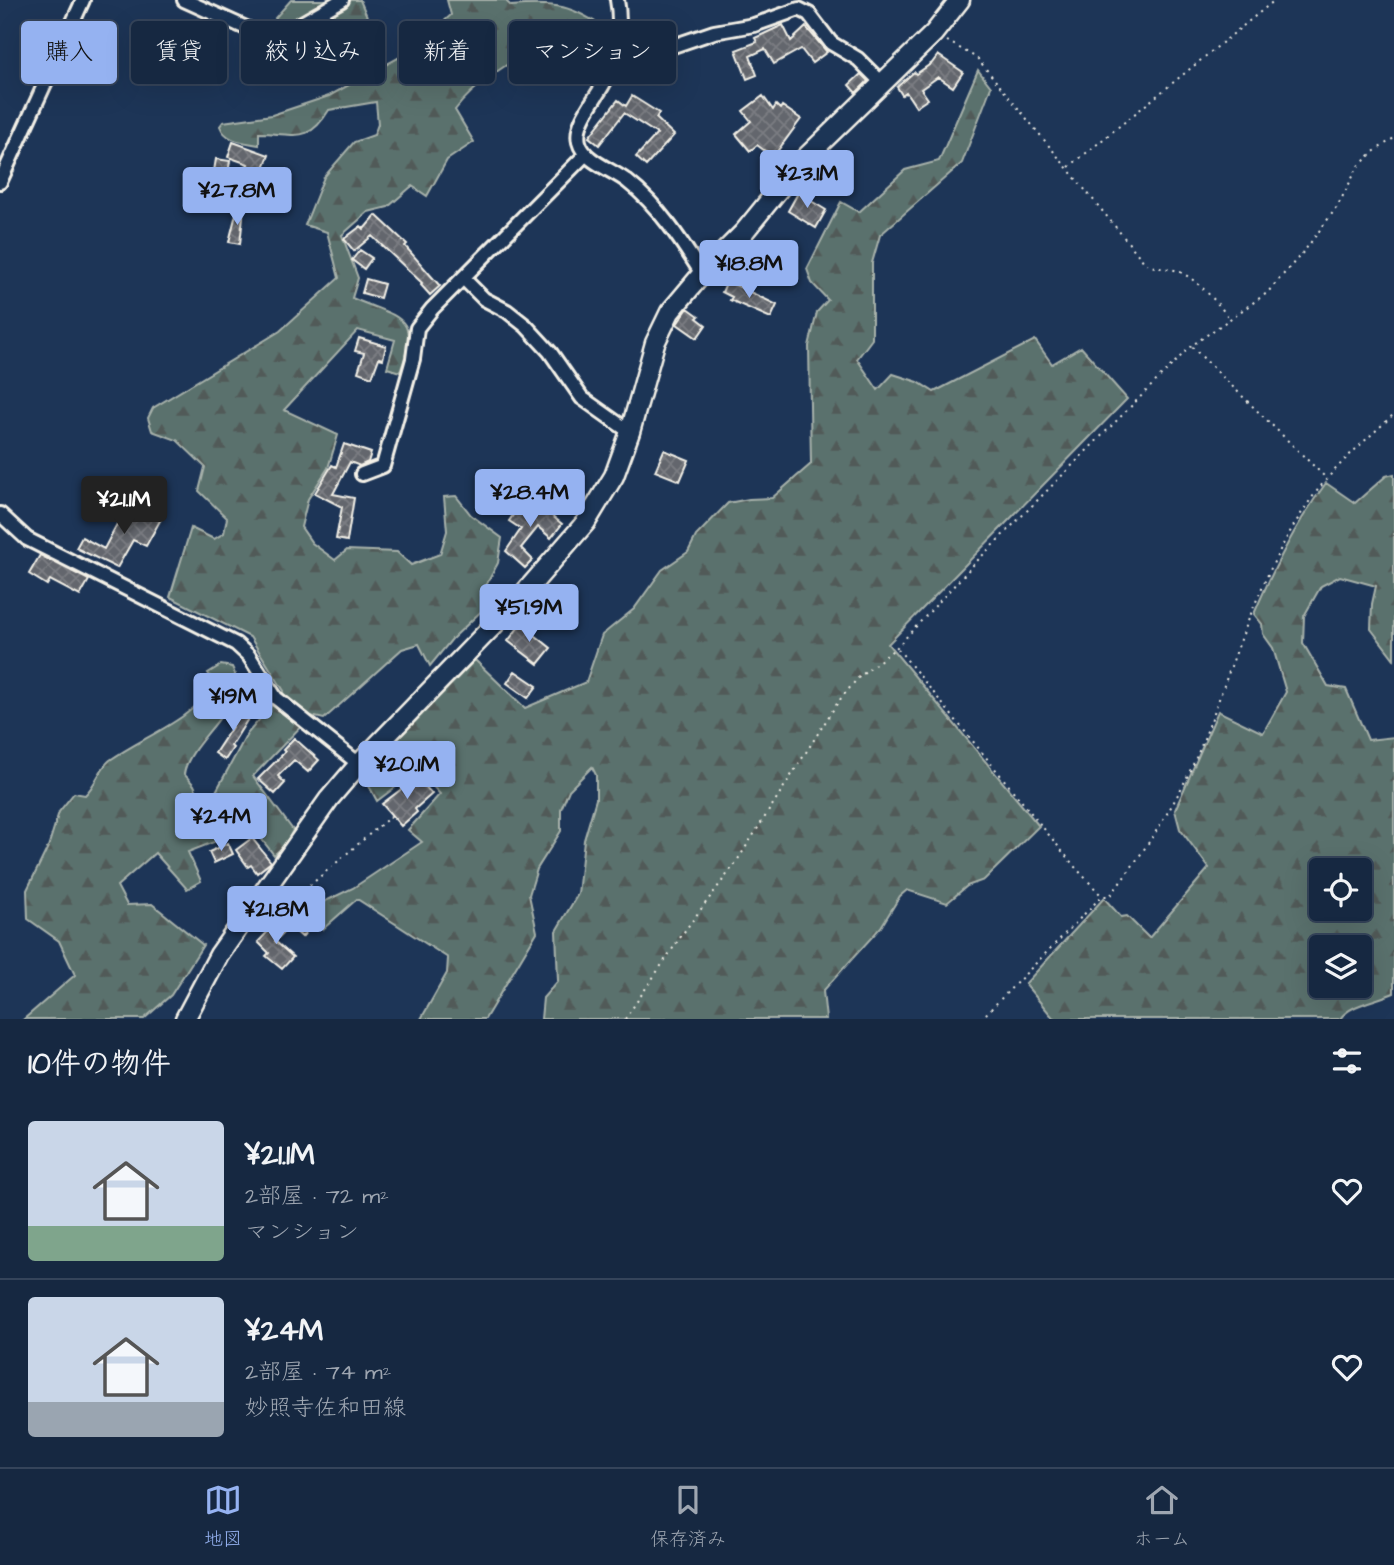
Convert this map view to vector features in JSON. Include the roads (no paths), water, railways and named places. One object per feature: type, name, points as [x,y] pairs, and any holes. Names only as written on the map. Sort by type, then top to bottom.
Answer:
[{"type":"main road","points":[[185,1019],[219,955],[329,799],[359,764],[520,598],[586,522],[614,476],[630,432],[655,343],[670,312],[702,274],[744,232],[800,163],[933,33],[960,0]]},
{"type":"street","points":[[0,182],[83,0]]},
{"type":"street","points":[[184,0],[266,37],[281,35],[342,0]]},
{"type":"street","points":[[617,0],[619,21]]},
{"type":"street","points":[[676,45],[714,32],[754,25],[799,9],[809,14],[831,43],[858,59],[882,83]]},
{"type":"street","points":[[604,84],[580,127],[579,142],[585,155],[626,180],[646,197],[688,251],[702,274]]},
{"type":"street","points":[[362,474],[383,466],[414,359],[417,328],[432,309],[585,155]]},
{"type":"street","points":[[464,279],[484,299],[506,310],[526,326],[550,352],[582,398],[630,432]]},
{"type":"street","points":[[0,514],[27,539],[236,644],[249,656],[276,698],[359,764]]}]
